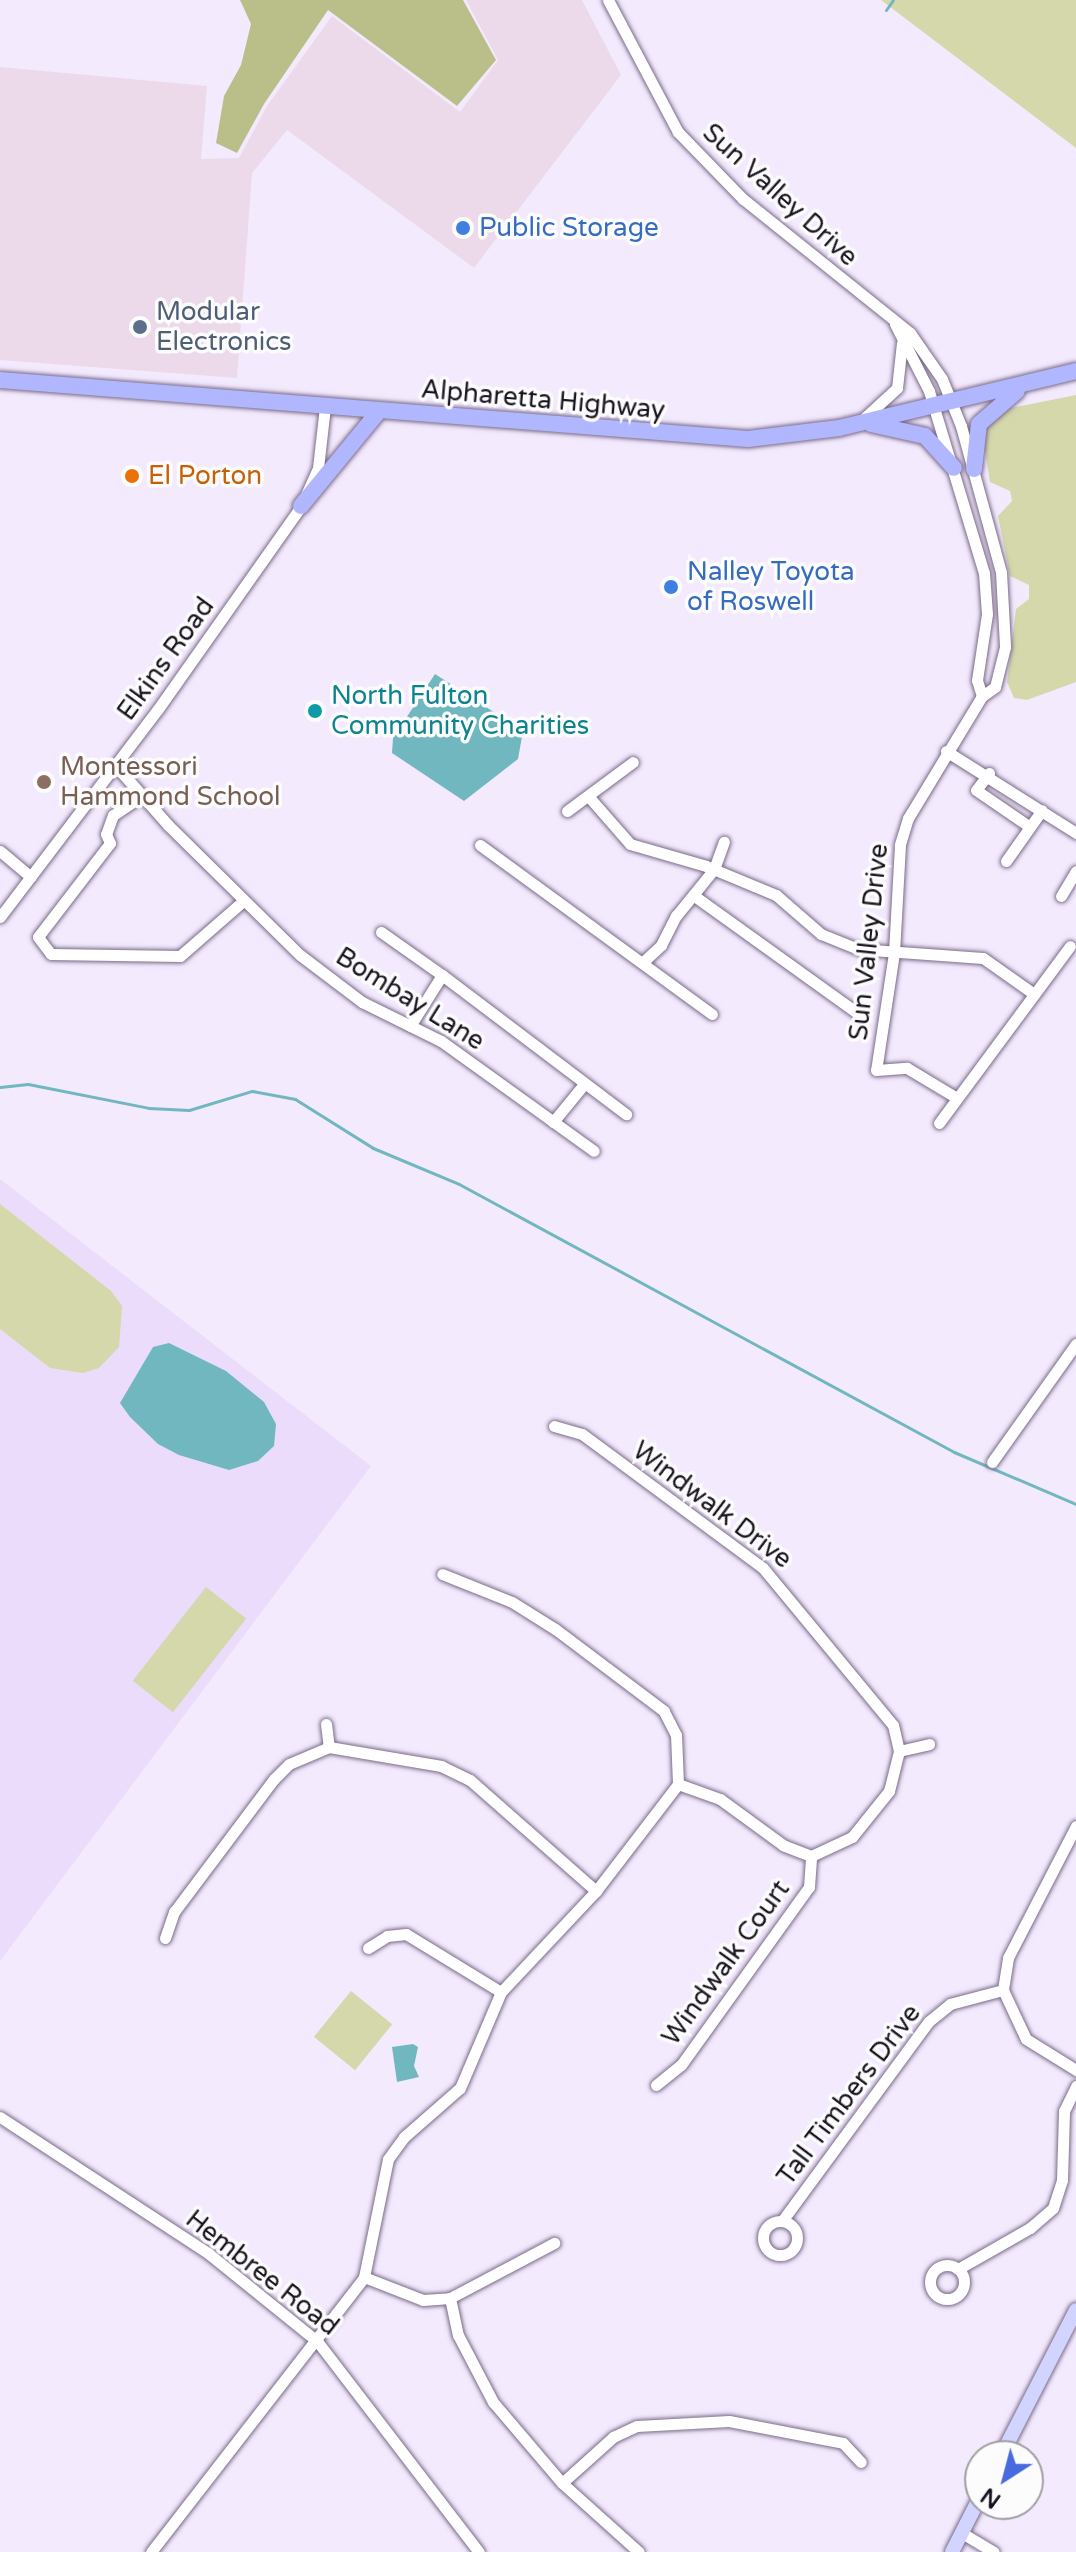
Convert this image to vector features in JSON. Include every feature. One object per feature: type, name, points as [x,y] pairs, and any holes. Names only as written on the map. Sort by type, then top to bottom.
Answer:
[{"type":"highway","name":"Alpharetta Highway","points":[[0,380],[722,438],[796,436],[1076,371]]},
{"type":"highway","points":[[974,469],[973,445],[984,417],[1003,399],[1044,379]]},
{"type":"highway","points":[[301,506],[379,411]]},
{"type":"highway","points":[[858,424],[922,434],[954,468]]},
{"type":"main road","points":[[1009,2440],[1076,2310]]},
{"type":"main road","points":[[952,2552],[968,2520]]},
{"type":"street","name":"Sun Valley Drive","points":[[608,0],[654,93],[694,151],[921,347],[952,401],[974,469],[1001,572],[1006,615],[1000,678],[982,696],[908,818],[900,845],[894,953],[876,1070],[907,1068],[957,1098]]},
{"type":"street","name":"Sun Valley Drive","points":[[895,324],[934,405],[984,573],[987,614],[977,680],[982,696]]},
{"type":"street","points":[[858,424],[897,388],[902,342]]},
{"type":"street","name":"Elkins Road","points":[[0,917],[116,766],[301,506],[318,468],[325,407]]},
{"type":"street","points":[[946,751],[989,773],[1076,833]]},
{"type":"street","points":[[567,811],[633,762]]},
{"type":"street","name":"Bombay Lane","points":[[116,766],[243,901],[362,1002],[441,1041],[594,1151]]},
{"type":"street","points":[[989,773],[976,790],[1030,827]]},
{"type":"street","points":[[143,795],[113,815],[106,834],[110,843],[38,937],[51,954],[180,956],[243,901]]},
{"type":"street","points":[[589,797],[630,844],[714,869],[776,895],[821,934],[858,949],[983,958],[1034,994]]},
{"type":"street","points":[[1006,861],[1042,810]]},
{"type":"street","points":[[643,962],[661,945],[714,869],[724,842]]},
{"type":"street","points":[[480,845],[712,1014]]},
{"type":"street","points":[[0,851],[31,877]]},
{"type":"street","points":[[1061,896],[1076,871]]},
{"type":"street","points":[[693,895],[856,1012]]},
{"type":"street","points":[[381,932],[626,1114]]},
{"type":"street","points":[[939,1123],[1070,946]]},
{"type":"street","points":[[410,1026],[442,975]]},
{"type":"street","points":[[553,1122],[585,1083]]},
{"type":"street","points":[[992,1462],[1076,1344]]},
{"type":"street","name":"Windwalk Drive","points":[[554,1426],[582,1434],[763,1568],[893,1725],[899,1751]]},
{"type":"street","points":[[151,2552],[364,2277],[388,2159],[404,2137],[460,2088],[501,1992],[596,1891],[678,1784],[676,1735],[664,1711],[555,1629],[512,1602],[442,1574]]},
{"type":"street","points":[[326,1724],[329,1747]]},
{"type":"street","points":[[678,1784],[720,1799],[783,1845],[811,1856],[852,1837],[889,1791],[899,1751],[929,1744]]},
{"type":"street","points":[[165,1938],[174,1912],[274,1779],[296,1760],[329,1747],[441,1766],[470,1780],[596,1891]]},
{"type":"street","points":[[1076,1826],[1008,1958],[1003,1990],[1026,2039],[1076,2070]]},
{"type":"street","name":"Windwalk Court","points":[[656,2085],[681,2065],[809,1887],[811,1856]]},
{"type":"street","points":[[368,1948],[387,1936],[406,1934],[501,1992]]},
{"type":"street","name":"Tall Timbers Drive","points":[[782,2221],[928,2022],[950,2004],[1003,1990]]},
{"type":"street","points":[[958,2269],[1030,2228],[1053,2208],[1062,2180],[1064,2111],[1076,2086]]},
{"type":"street","name":"Hembree Road","points":[[0,2117],[209,2254],[317,2341],[479,2552]]},
{"type":"street","points":[[364,2277],[423,2300],[450,2298],[554,2243]]},
{"type":"street","points":[[450,2298],[473,2371],[562,2483],[639,2552]]},
{"type":"street","points":[[562,2483],[613,2437],[637,2426],[729,2421],[843,2443],[861,2462]]},
{"type":"street","points":[[962,2533],[994,2552]]},
{"type":"shaded area","points":[[466,0],[582,0],[621,75],[474,268],[287,130],[252,173],[237,378],[0,360],[0,67],[207,86],[201,159],[239,158],[267,106],[332,16],[460,112],[498,60]]},
{"type":"shaded area","points":[[0,1179],[371,1466],[0,1961]]},
{"type":"green space","points":[[240,0],[463,0],[496,60],[457,106],[328,10],[264,104],[237,153],[216,143],[224,96],[241,65],[251,24]]},
{"type":"green space","points":[[881,0],[1076,0],[1076,148]]},
{"type":"green space","points":[[1076,395],[1076,682],[1027,700],[1014,698],[1007,682],[1016,609],[1029,599],[1029,585],[1010,576],[998,516],[1012,501],[1010,491],[990,482],[982,433],[996,411]]},
{"type":"green space","points":[[0,1204],[111,1291],[122,1306],[119,1347],[99,1368],[83,1373],[50,1368],[0,1329]]},
{"type":"green space","points":[[206,1587],[246,1618],[173,1712],[133,1681]]},
{"type":"green space","points":[[351,1991],[392,2024],[355,2070],[314,2037]]},
{"type":"water","points":[[435,674],[523,731],[518,759],[464,801],[392,753],[393,738]]},
{"type":"water","points":[[169,1343],[226,1371],[264,1402],[276,1424],[274,1446],[258,1461],[229,1470],[179,1455],[158,1444],[130,1417],[120,1403],[153,1347]]},
{"type":"water","points":[[413,2044],[418,2047],[414,2066],[419,2077],[397,2082],[392,2047]]},
{"type":"waterway","points":[[886,10],[893,0]]},
{"type":"waterway","points":[[0,1087],[28,1084],[149,1108],[189,1110],[252,1091],[295,1099],[373,1148],[459,1184],[954,1452],[1076,1504]]},
{"type":"place","name":"Public Storage","points":[[463,228]]},
{"type":"place","name":"Modular Electronics","points":[[140,327]]},
{"type":"place","name":"El Porton","points":[[132,476]]},
{"type":"place","name":"Nalley Toyota of Roswell","points":[[671,587]]},
{"type":"place","name":"North Fulton Community Charities","points":[[315,711]]},
{"type":"place","name":"Montessori Hammond School","points":[[44,782]]}]
